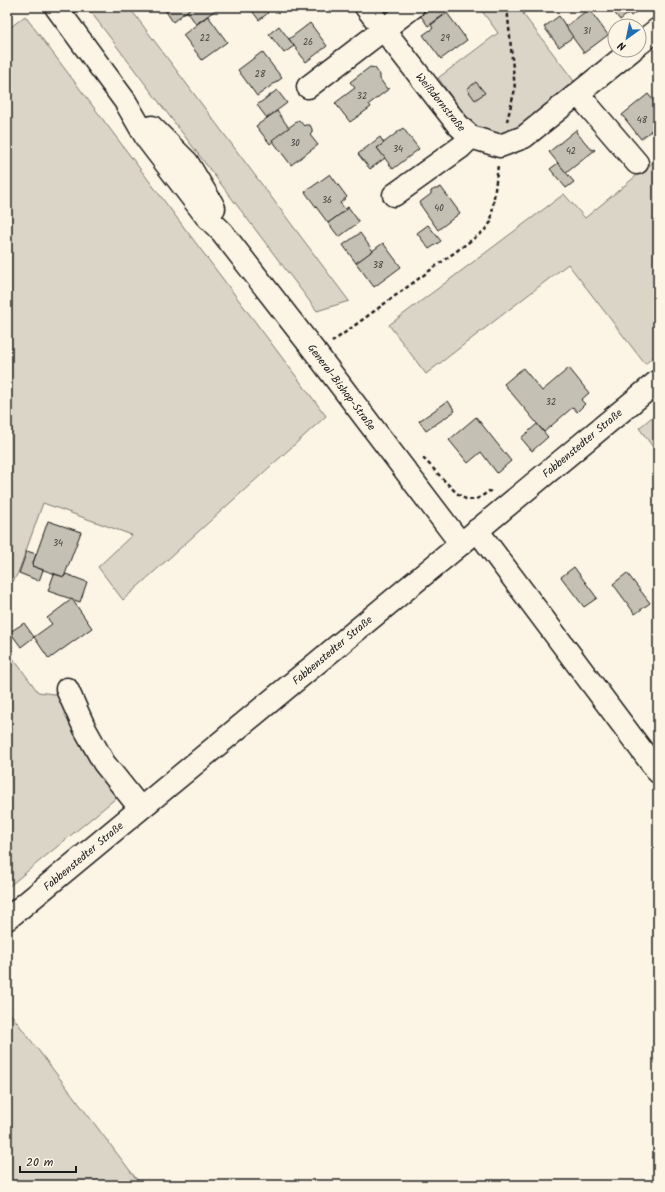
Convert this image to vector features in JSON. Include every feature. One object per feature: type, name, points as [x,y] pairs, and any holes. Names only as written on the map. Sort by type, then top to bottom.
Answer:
[{"type":"street","name":"General-Bishop-Straße","points":[[56,7],[125,101],[187,162],[212,204],[222,232],[328,348],[461,544]]},
{"type":"street","name":"Weißdornstraße","points":[[366,7],[458,125],[471,137],[500,146]]},
{"type":"street","points":[[308,87],[413,7]]},
{"type":"street","points":[[647,38],[658,29]]},
{"type":"street","points":[[500,146],[524,137],[622,58]]},
{"type":"street","points":[[578,94],[636,163]]},
{"type":"street","points":[[394,195],[461,147],[471,137]]},
{"type":"street","name":"Fabbenstedter Straße","points":[[7,919],[658,381]]},
{"type":"street","points":[[477,530],[658,772]]},
{"type":"street","points":[[67,689],[85,728],[104,763],[140,808]]},
{"type":"path","points":[[328,348],[484,231],[491,222],[500,146],[515,89],[507,7]]},
{"type":"path","points":[[420,455],[454,490],[466,499],[479,499],[489,492],[492,492],[505,507]]},
{"type":"shaded area","points":[[87,7],[129,7],[349,301],[317,311]]},
{"type":"shaded area","points":[[479,7],[531,7],[523,14],[574,81],[520,126],[506,132],[493,132],[482,128],[472,121],[462,111],[438,78],[498,33]]},
{"type":"shaded area","points":[[25,16],[326,416],[123,600],[98,567],[132,535],[43,503],[18,573],[7,591],[7,30]]},
{"type":"shaded area","points":[[658,158],[658,353],[645,364],[568,264],[426,374],[389,325],[564,194],[585,218]]},
{"type":"shaded area","points":[[658,412],[658,454],[639,428]]},
{"type":"shaded area","points":[[7,650],[38,692],[61,695],[121,794],[7,888]]},
{"type":"shaded area","points":[[7,1009],[141,1185],[7,1185]]},
{"type":"building","points":[[163,7],[192,7],[173,22]]},
{"type":"building","points":[[192,7],[215,7],[217,9],[196,24],[187,11]]},
{"type":"building","points":[[249,7],[263,7],[268,13],[259,20]]},
{"type":"building","points":[[425,7],[446,7],[449,11],[428,26],[418,12]]},
{"type":"building","points":[[610,7],[624,7],[629,13],[623,18],[618,18]]},
{"type":"building","points":[[624,7],[648,7],[643,12],[640,8],[631,16]]},
{"type":"building","points":[[589,9],[607,36],[584,53],[565,27]]},
{"type":"building","points":[[447,13],[467,40],[441,59],[423,35],[433,28],[431,25]]},
{"type":"building","points":[[208,16],[227,42],[202,60],[183,35]]},
{"type":"building","points":[[559,16],[573,37],[559,47],[544,27]]},
{"type":"building","points":[[310,23],[327,46],[306,62],[289,39]]},
{"type":"building","points":[[279,26],[294,46],[284,53],[269,34]]},
{"type":"building","points":[[262,52],[282,78],[257,96],[238,70]]},
{"type":"building","points":[[370,67],[375,68],[387,89],[390,88],[369,104],[371,107],[350,122],[335,103],[355,88],[350,82]]},
{"type":"building","points":[[476,82],[485,93],[475,100],[467,89]]},
{"type":"building","points":[[277,90],[287,103],[267,118],[257,105]]},
{"type":"building","points":[[648,94],[658,106],[658,125],[641,139],[622,115]]},
{"type":"building","points":[[277,111],[289,128],[270,144],[256,126]]},
{"type":"building","points":[[299,120],[304,126],[310,125],[312,133],[310,135],[318,145],[291,165],[272,140]]},
{"type":"building","points":[[658,125],[658,140],[650,131]]},
{"type":"building","points":[[403,128],[419,149],[393,169],[377,148]]},
{"type":"building","points":[[577,129],[578,130],[576,132],[592,150],[595,150],[566,173],[549,152]]},
{"type":"building","points":[[380,137],[384,143],[377,148],[385,158],[370,169],[358,154]]},
{"type":"building","points":[[558,163],[574,182],[566,188],[550,169]]},
{"type":"building","points":[[330,174],[347,197],[340,203],[345,209],[348,207],[349,208],[328,223],[305,192]]},
{"type":"building","points":[[441,187],[460,213],[438,230],[419,203],[431,194],[431,191]]},
{"type":"building","points":[[349,208],[359,222],[339,237],[328,223]]},
{"type":"building","points":[[428,225],[441,241],[429,249],[417,233]]},
{"type":"building","points":[[360,233],[373,251],[356,263],[343,245]]},
{"type":"building","points":[[383,243],[401,267],[374,287],[356,263]]},
{"type":"building","points":[[523,368],[542,391],[569,368],[589,393],[581,400],[585,404],[577,412],[573,407],[544,432],[504,384]]},
{"type":"building","points":[[448,401],[455,411],[426,431],[419,421]]},
{"type":"building","points":[[476,417],[511,461],[497,473],[481,452],[468,463],[449,440]]},
{"type":"building","points":[[537,424],[548,437],[532,451],[521,438]]},
{"type":"building","points":[[48,521],[81,532],[64,577],[32,566]]},
{"type":"building","points":[[27,551],[36,554],[32,566],[43,570],[39,581],[19,573]]},
{"type":"building","points":[[574,567],[597,598],[584,607],[561,577]]},
{"type":"building","points":[[627,573],[650,603],[635,614],[613,584]]},
{"type":"building","points":[[54,574],[64,577],[66,574],[87,582],[80,602],[48,591]]},
{"type":"building","points":[[72,599],[92,628],[49,659],[34,637],[52,624],[47,618]]},
{"type":"building","points":[[24,623],[34,637],[21,647],[10,632]]}]
